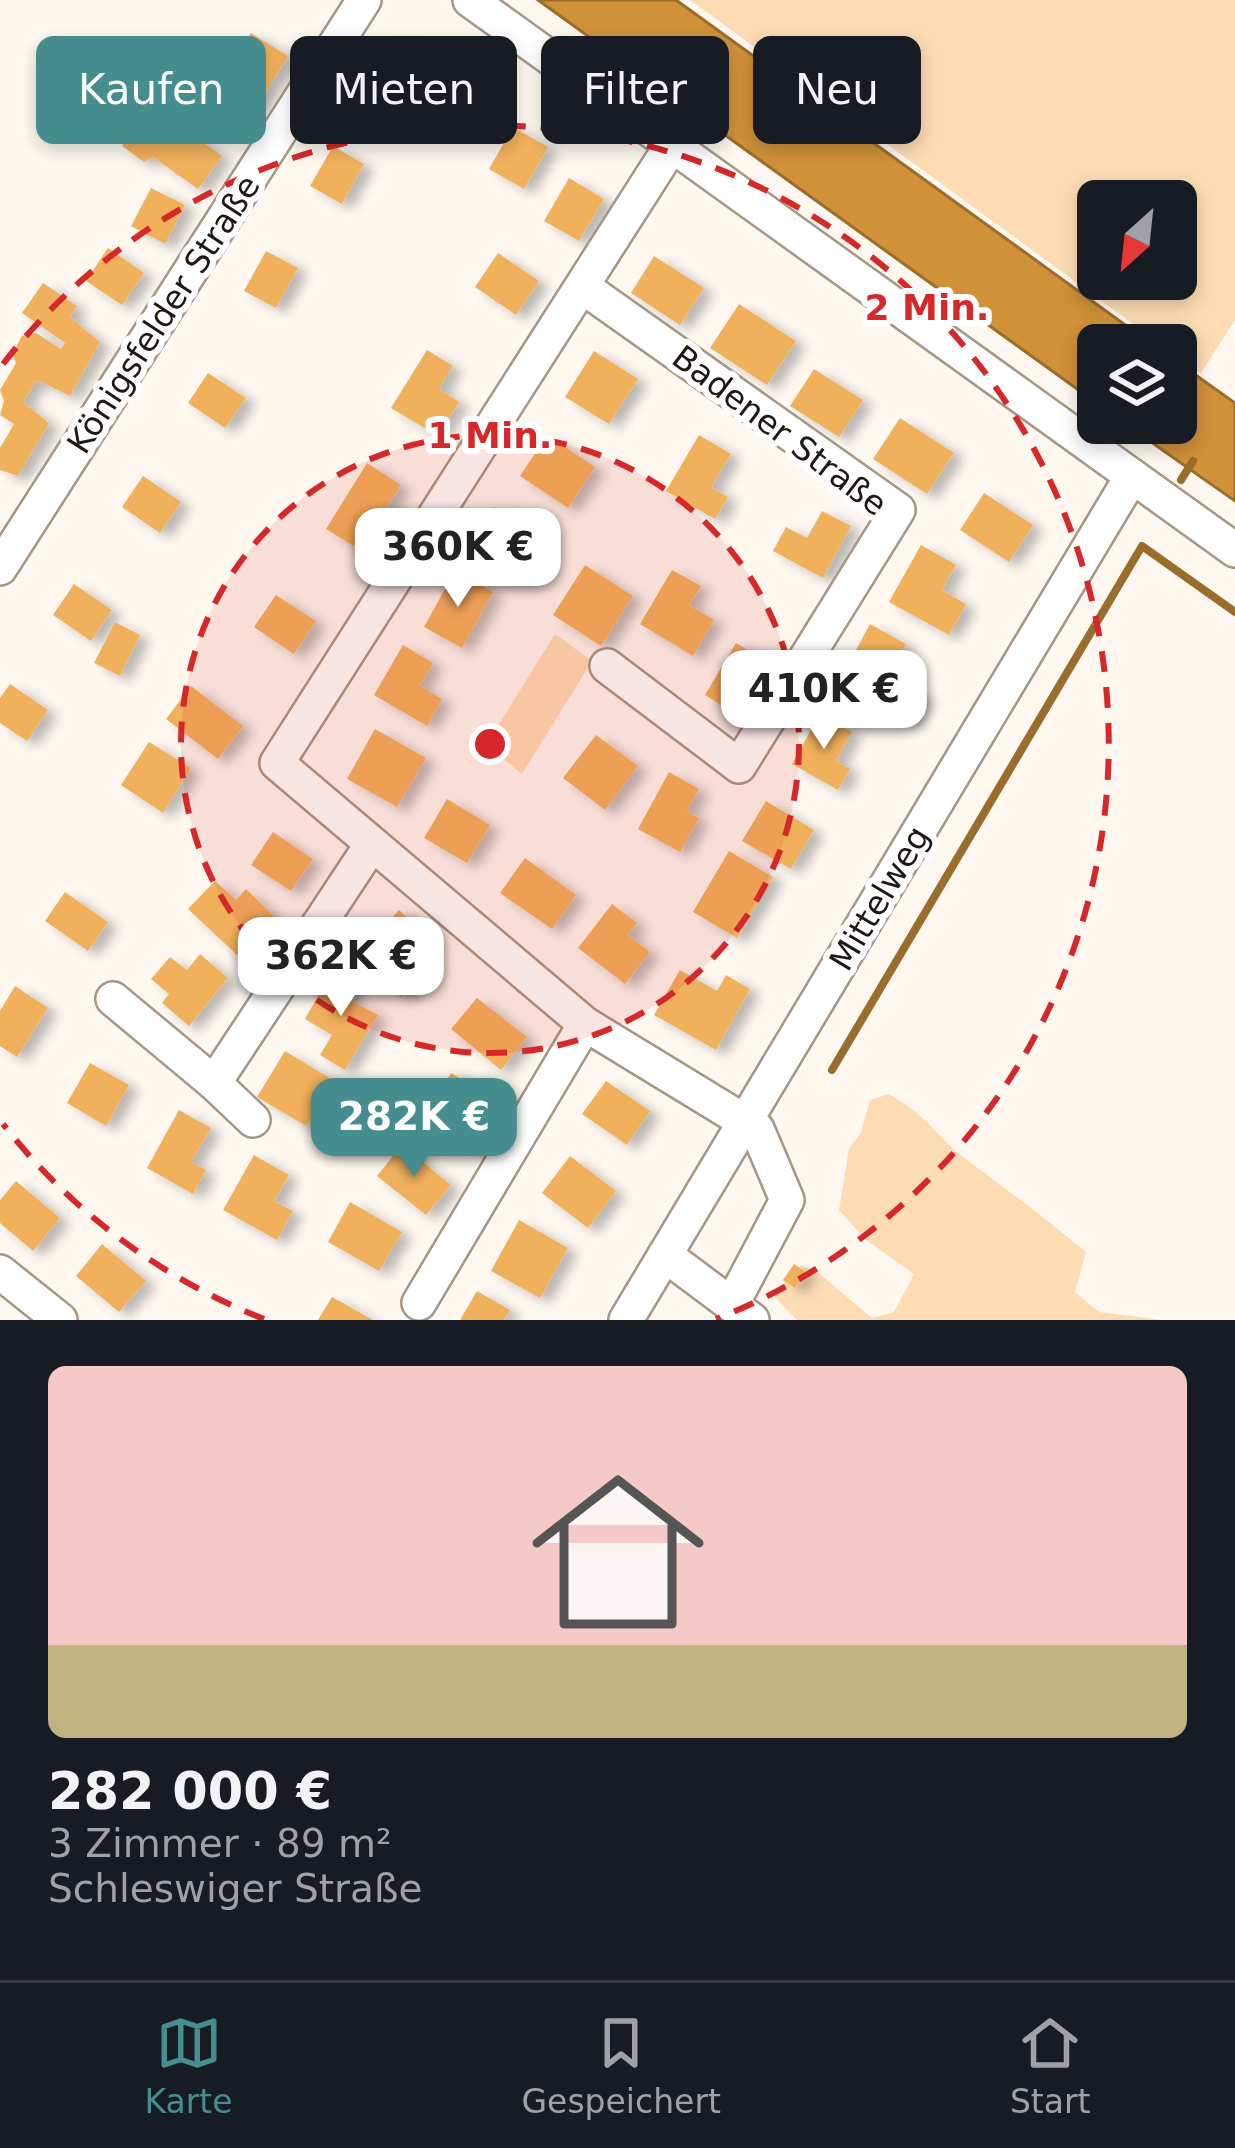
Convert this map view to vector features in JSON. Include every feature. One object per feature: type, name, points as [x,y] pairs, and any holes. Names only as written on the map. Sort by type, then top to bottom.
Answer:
[{"type":"street","name":"Königsfelder Straße","points":[[0,568],[364,0]]},
{"type":"street","points":[[470,0],[1235,550]]},
{"type":"street","points":[[665,1255],[742,1312],[787,1200],[757,1129],[585,1024],[277,763],[672,146]]},
{"type":"street","name":"Badener Straße","points":[[583,287],[898,510],[739,766],[607,666]]},
{"type":"street","name":"Mittelweg","points":[[626,1320],[1132,476]]},
{"type":"street","points":[[214,1083],[372,844]]},
{"type":"street","points":[[113,999],[253,1120]]},
{"type":"street","points":[[419,1303],[585,1024]]},
{"type":"street","points":[[0,1272],[60,1320]]},
{"type":"shaded area","points":[[538,0],[676,0],[726,36],[588,36]]},
{"type":"shaded area","points":[[690,0],[1235,0],[1235,320],[1201,373],[1197,370],[1197,324],[1133,324],[1100,300],[1197,300],[1197,180],[1077,180],[1077,283],[887,144],[921,144],[921,36],[753,36],[753,46]]},
{"type":"shaded area","points":[[729,38],[753,56],[753,144],[875,144],[1077,290],[1077,300],[1091,300],[1124,324],[1077,324],[1077,389],[729,138]]},
{"type":"shaded area","points":[[1197,376],[1235,403],[1235,501],[1154,444],[1197,444]]},
{"type":"shaded area","points":[[555,634],[592,661],[522,774],[486,745]]},
{"type":"shaded area","points":[[889,1094],[1086,1252],[1075,1292],[1099,1312],[1162,1320],[797,1320],[772,1294],[801,1266],[815,1270],[872,1318],[894,1312],[914,1274],[865,1239],[839,1210],[849,1149],[861,1132],[870,1100]]},
{"type":"building","points":[[266,42],[288,56],[266,92]]},
{"type":"building","points":[[517,129],[548,147],[524,189],[489,169],[503,144],[517,144]]},
{"type":"building","points":[[205,144],[222,156],[198,189],[153,157],[144,162],[122,146]]},
{"type":"building","points":[[333,146],[364,164],[342,204],[310,186]]},
{"type":"building","points":[[569,178],[604,199],[579,241],[544,221]]},
{"type":"building","points":[[151,188],[185,205],[165,244],[131,226]]},
{"type":"building","points":[[108,248],[144,273],[122,305],[86,281]]},
{"type":"building","points":[[266,251],[298,268],[276,308],[244,291]]},
{"type":"building","points":[[498,253],[539,281],[516,315],[475,287]]},
{"type":"building","points":[[654,256],[704,288],[680,325],[631,293]]},
{"type":"building","points":[[43,283],[77,306],[70,317],[100,342],[70,396],[37,380],[23,402],[49,423],[18,476],[0,470],[0,448],[14,424],[0,415],[4,401],[0,390],[16,363],[12,354],[22,336],[36,333],[61,349],[65,343],[22,313]]},
{"type":"building","points":[[739,304],[796,341],[767,385],[710,348]]},
{"type":"building","points":[[427,350],[453,366],[439,389],[459,402],[438,436],[391,408]]},
{"type":"building","points":[[594,351],[638,379],[609,424],[565,397]]},
{"type":"building","points":[[814,369],[863,400],[839,437],[790,406]]},
{"type":"building","points":[[208,373],[246,398],[225,428],[188,403]]},
{"type":"building","points":[[900,418],[954,453],[927,494],[873,459]]},
{"type":"building","points":[[547,435],[595,467],[568,508],[520,476]]},
{"type":"building","points":[[699,435],[731,454],[711,487],[728,497],[715,519],[666,491]]},
{"type":"building","points":[[367,463],[401,485],[360,550],[326,529]]},
{"type":"building","points":[[143,476],[181,502],[160,533],[122,507]]},
{"type":"building","points":[[984,493],[1033,525],[1009,562],[960,530]]},
{"type":"building","points":[[494,507],[541,538],[515,578],[468,547]]},
{"type":"building","points":[[822,511],[851,526],[823,578],[773,551],[786,527],[807,538]]},
{"type":"building","points":[[921,545],[956,565],[942,590],[966,604],[949,635],[889,602]]},
{"type":"building","points":[[585,565],[633,596],[601,646],[553,615]]},
{"type":"building","points":[[672,570],[701,586],[689,605],[714,620],[693,656],[640,624]]},
{"type":"building","points":[[455,571],[493,592],[462,648],[424,627]]},
{"type":"building","points":[[74,584],[112,610],[91,641],[53,615]]},
{"type":"building","points":[[276,595],[316,621],[294,654],[254,627]]},
{"type":"building","points":[[115,622],[140,635],[120,676],[94,663]]},
{"type":"building","points":[[870,624],[906,644],[889,676],[925,696],[910,723],[838,683]]},
{"type":"building","points":[[736,643],[772,665],[741,717],[705,695]]},
{"type":"building","points":[[403,645],[433,663],[420,686],[442,699],[427,726],[374,695]]},
{"type":"building","points":[[10,684],[48,710],[27,741],[0,723],[0,698]]},
{"type":"building","points":[[191,686],[243,726],[218,759],[166,719]]},
{"type":"building","points":[[820,714],[852,732],[836,761],[850,769],[838,790],[792,764]]},
{"type":"building","points":[[375,729],[426,758],[397,807],[347,779]]},
{"type":"building","points":[[596,735],[638,766],[605,810],[563,778]]},
{"type":"building","points":[[149,742],[191,768],[163,813],[121,785]]},
{"type":"building","points":[[669,772],[699,789],[687,811],[699,818],[680,852],[638,829]]},
{"type":"building","points":[[447,799],[490,825],[467,863],[424,838]]},
{"type":"building","points":[[766,801],[814,830],[791,869],[742,841]]},
{"type":"building","points":[[273,832],[313,859],[291,891],[251,865]]},
{"type":"building","points":[[729,851],[773,877],[737,938],[693,912]]},
{"type":"building","points":[[525,858],[576,895],[552,929],[500,893]]},
{"type":"building","points":[[215,881],[236,900],[246,889],[274,916],[237,955],[188,909]]},
{"type":"building","points":[[65,892],[108,922],[88,951],[45,921]]},
{"type":"building","points":[[612,904],[637,923],[628,935],[650,952],[625,984],[578,948]]},
{"type":"building","points":[[399,910],[428,936],[404,964],[419,977],[401,997],[357,958]]},
{"type":"building","points":[[200,954],[228,978],[189,1026],[162,1003],[169,994],[151,979],[170,957],[187,970]]},
{"type":"building","points":[[334,968],[358,982],[348,999],[378,1015],[345,1070],[320,1055],[332,1035],[305,1019]]},
{"type":"building","points":[[680,970],[717,991],[726,975],[750,989],[716,1050],[654,1015]]},
{"type":"building","points":[[15,986],[48,1008],[17,1057],[0,1046],[0,1011]]},
{"type":"building","points":[[477,998],[527,1037],[501,1070],[451,1029]]},
{"type":"building","points":[[285,1051],[333,1080],[306,1126],[257,1097]]},
{"type":"building","points":[[90,1063],[129,1085],[106,1126],[67,1103]]},
{"type":"building","points":[[451,1073],[505,1104],[479,1149],[425,1117]]},
{"type":"building","points":[[606,1081],[650,1111],[627,1145],[582,1114]]},
{"type":"building","points":[[179,1110],[211,1128],[191,1162],[206,1170],[193,1194],[147,1168]]},
{"type":"building","points":[[402,1145],[451,1185],[426,1215],[377,1176]]},
{"type":"building","points":[[254,1155],[289,1175],[274,1201],[293,1211],[277,1240],[223,1210]]},
{"type":"building","points":[[570,1156],[616,1191],[588,1228],[542,1193]]},
{"type":"building","points":[[16,1181],[60,1218],[33,1251],[0,1223],[0,1200]]},
{"type":"building","points":[[350,1202],[402,1232],[379,1271],[328,1242]]},
{"type":"building","points":[[519,1220],[568,1248],[540,1298],[491,1271]]},
{"type":"building","points":[[102,1244],[146,1281],[119,1312],[76,1276]]},
{"type":"building","points":[[794,1264],[806,1272],[795,1288],[783,1280]]},
{"type":"building","points":[[477,1291],[510,1310],[504,1320],[460,1320]]},
{"type":"building","points":[[332,1297],[373,1320],[318,1320]]},
{"type":"waterway","points":[[1181,480],[1193,461]]},
{"type":"waterway","points":[[832,1070],[1142,546],[1235,612]]}]
